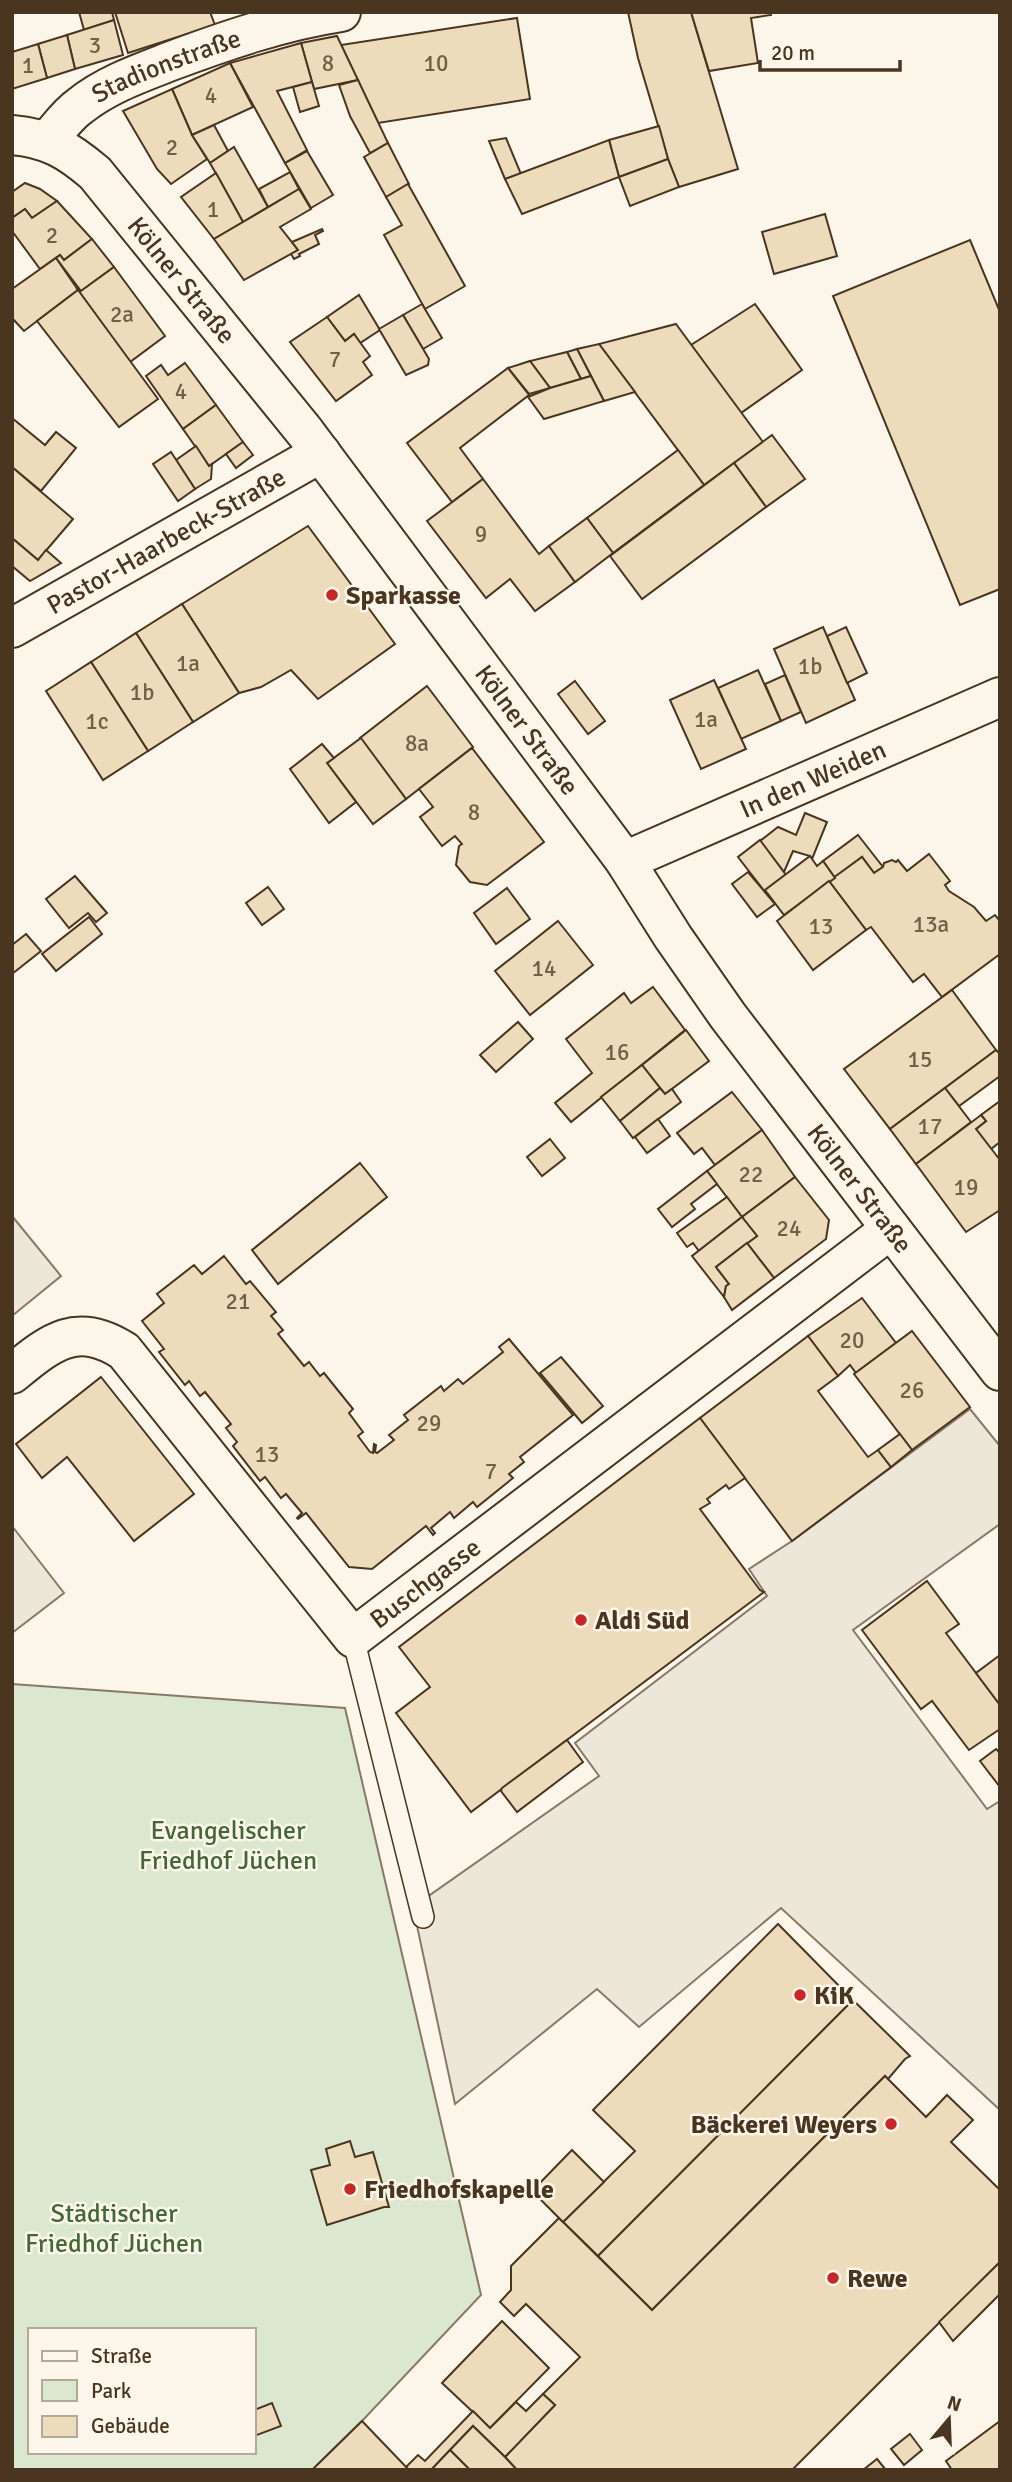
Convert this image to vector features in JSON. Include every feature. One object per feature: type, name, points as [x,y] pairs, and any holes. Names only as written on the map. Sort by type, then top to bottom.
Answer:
[{"type":"street","name":"Stadionstraße","points":[[30,138],[119,83],[191,54],[319,14]]},
{"type":"street","name":"Kölner Straße","points":[[30,138],[79,159],[103,181],[321,453],[625,861],[728,1016],[1000,1371]]},
{"type":"street","name":"Pastor-Haarbeck-Straße","points":[[12,628],[321,453]]},
{"type":"street","name":"In den Weiden","points":[[625,861],[1000,696]]},
{"type":"street","name":"Buschgasse","points":[[12,1374],[52,1343],[77,1335],[101,1338],[124,1351],[353,1638],[891,1229]]},
{"type":"lane","points":[[353,1638],[423,1917]]},
{"type":"green space","name":"Evangelischer Friedhof Jüchen","points":[[12,1684],[345,1708],[481,2295],[312,2470],[12,2470]]},
{"type":"shaded area","points":[[12,1216],[61,1276],[12,1316]]},
{"type":"shaded area","points":[[970,1409],[1000,1446],[1000,1524],[853,1630],[987,1809],[1000,1801],[1000,2110],[781,1908],[639,2027],[597,1989],[455,2104],[413,1907],[599,1776],[575,1743],[767,1596],[749,1569],[792,1541]]},
{"type":"shaded area","points":[[12,1526],[64,1593],[12,1633]]},
{"type":"building","points":[[79,12],[112,12],[114,20],[84,30]]},
{"type":"building","points":[[115,12],[210,12],[215,25],[128,53]]},
{"type":"building","points":[[628,12],[691,12],[738,169],[679,187],[638,58]]},
{"type":"building","points":[[691,12],[771,12],[771,15],[751,18],[758,63],[709,71]]},
{"type":"building","points":[[517,18],[530,99],[378,123],[341,45]]},
{"type":"building","points":[[114,20],[123,55],[75,69],[67,35]]},
{"type":"building","points":[[67,35],[75,69],[47,78],[38,44]]},
{"type":"building","points":[[337,36],[358,80],[314,89],[301,43]]},
{"type":"building","points":[[301,43],[312,82],[277,91],[307,150],[285,163],[230,63]]},
{"type":"building","points":[[38,44],[47,78],[12,89],[12,52]]},
{"type":"building","points":[[230,63],[253,107],[192,135],[172,89]]},
{"type":"building","points":[[358,80],[388,143],[370,153],[350,116],[339,85]]},
{"type":"building","points":[[312,82],[319,106],[300,112],[293,87]]},
{"type":"building","points":[[172,89],[192,135],[207,159],[171,184],[157,169],[123,111]]},
{"type":"building","points":[[214,125],[228,151],[210,163],[192,135]]},
{"type":"building","points":[[659,126],[668,159],[619,177],[609,140]]},
{"type":"building","points":[[506,138],[521,174],[505,179],[489,141]]},
{"type":"building","points":[[609,140],[619,177],[522,214],[505,179]]},
{"type":"building","points":[[388,143],[409,184],[386,197],[364,157]]},
{"type":"building","points":[[234,147],[268,207],[243,222],[210,163]]},
{"type":"building","points":[[307,151],[333,195],[311,208],[285,163]]},
{"type":"building","points":[[668,159],[679,187],[630,206],[619,177]]},
{"type":"building","points":[[290,172],[299,189],[268,207],[259,189]]},
{"type":"building","points":[[216,173],[243,222],[214,239],[181,197]]},
{"type":"building","points":[[25,183],[40,189],[57,201],[32,218],[25,209],[12,218],[12,192]]},
{"type":"building","points":[[408,184],[465,286],[425,309],[384,235],[402,225],[386,197]]},
{"type":"building","points":[[299,189],[311,209],[280,227],[298,250],[244,280],[214,239]]},
{"type":"building","points":[[57,201],[92,239],[64,260],[60,255],[40,269],[12,231],[12,218],[25,209],[32,218]]},
{"type":"building","points":[[825,214],[837,256],[774,274],[762,232]]},
{"type":"building","points":[[322,229],[323,231],[315,235],[319,244],[294,259],[291,254],[298,250],[292,242]]},
{"type":"building","points":[[92,239],[114,267],[81,291],[56,258],[60,255],[64,260]]},
{"type":"building","points":[[970,240],[1000,312],[1000,589],[960,605],[833,296]]},
{"type":"building","points":[[56,258],[78,290],[24,331],[12,318],[12,289]]},
{"type":"building","points":[[114,267],[165,336],[130,362],[78,290],[81,291]]},
{"type":"building","points":[[78,290],[158,399],[119,427],[37,321]]},
{"type":"building","points":[[359,295],[380,330],[360,343],[354,334],[345,341],[327,317]]},
{"type":"building","points":[[422,304],[442,338],[423,349],[403,315]]},
{"type":"building","points":[[755,304],[802,370],[741,413],[691,345]]},
{"type":"building","points":[[403,315],[429,359],[428,365],[406,375],[379,329]]},
{"type":"building","points":[[327,317],[345,341],[354,334],[370,356],[363,362],[372,375],[336,401],[290,342]]},
{"type":"building","points":[[676,324],[763,442],[704,485],[599,344]]},
{"type":"building","points":[[599,344],[635,392],[604,401],[577,349]]},
{"type":"building","points":[[577,349],[591,376],[581,379],[567,352]]},
{"type":"building","points":[[567,352],[581,379],[550,388],[530,361]]},
{"type":"building","points":[[530,361],[550,388],[529,394],[508,368]]},
{"type":"building","points":[[185,363],[216,405],[183,429],[146,376],[161,365],[168,375]]},
{"type":"building","points":[[508,368],[529,395],[460,448],[483,479],[452,502],[407,443]]},
{"type":"building","points":[[591,376],[604,401],[544,419],[528,397],[550,388]]},
{"type":"building","points":[[216,405],[243,442],[209,466],[183,429]]},
{"type":"building","points":[[12,418],[45,445],[56,432],[76,448],[41,491],[12,467]]},
{"type":"building","points":[[772,435],[805,479],[766,507],[734,463]]},
{"type":"building","points":[[243,442],[253,455],[236,468],[226,454]]},
{"type":"building","points":[[196,446],[209,466],[212,464],[211,479],[195,489],[176,460]]},
{"type":"building","points":[[678,450],[704,485],[613,553],[587,518]]},
{"type":"building","points":[[171,452],[195,489],[178,501],[153,464]]},
{"type":"building","points":[[734,463],[766,507],[642,599],[610,556]]},
{"type":"building","points":[[12,467],[73,519],[38,560],[12,538]]},
{"type":"building","points":[[483,479],[539,554],[549,546],[575,582],[535,611],[510,579],[486,598],[427,521]]},
{"type":"building","points":[[587,518],[613,553],[575,582],[549,546]]},
{"type":"building","points":[[308,526],[395,644],[318,699],[291,670],[261,687],[239,693],[182,604]]},
{"type":"building","points":[[12,538],[38,560],[46,550],[61,563],[30,581],[12,566]]},
{"type":"building","points":[[182,604],[239,693],[193,722],[136,633]]},
{"type":"building","points":[[823,627],[855,700],[806,723],[774,649]]},
{"type":"building","points":[[846,627],[867,673],[847,683],[827,636]]},
{"type":"building","points":[[136,633],[193,722],[148,751],[91,662]]},
{"type":"building","points":[[91,662],[148,751],[103,780],[46,691]]},
{"type":"building","points":[[758,670],[781,721],[741,739],[718,688]]},
{"type":"building","points":[[785,675],[801,712],[781,721],[765,684]]},
{"type":"building","points":[[714,680],[746,749],[701,769],[670,700]]},
{"type":"building","points":[[575,681],[605,721],[588,734],[558,694]]},
{"type":"building","points":[[427,686],[473,747],[406,799],[360,738]]},
{"type":"building","points":[[361,738],[406,799],[373,824],[327,763]]},
{"type":"building","points":[[322,744],[334,758],[327,763],[356,802],[329,823],[290,769]]},
{"type":"building","points":[[472,748],[544,842],[487,885],[470,882],[456,865],[459,846],[462,844],[455,836],[442,846],[420,817],[433,807],[419,789]]},
{"type":"building","points":[[805,813],[827,822],[812,859],[793,851],[784,872],[760,841],[778,827],[796,835]]},
{"type":"building","points":[[858,835],[883,867],[874,873],[862,857],[835,878],[823,861]]},
{"type":"building","points":[[760,840],[786,875],[765,892],[738,857]]},
{"type":"building","points":[[929,854],[950,881],[945,885],[949,891],[974,907],[986,921],[995,915],[1000,921],[1000,954],[942,997],[924,974],[913,982],[871,927],[866,930],[829,881],[862,857],[874,873],[883,867],[884,863],[892,860],[898,860],[907,871]]},
{"type":"building","points":[[810,856],[817,866],[823,861],[835,878],[784,915],[765,890]]},
{"type":"building","points":[[748,872],[775,904],[757,917],[732,884]]},
{"type":"building","points":[[75,876],[107,913],[96,922],[88,913],[69,928],[46,899]]},
{"type":"building","points":[[829,881],[866,930],[813,970],[777,921]]},
{"type":"building","points":[[268,887],[284,909],[262,925],[246,903]]},
{"type":"building","points":[[507,888],[530,919],[496,944],[474,913]]},
{"type":"building","points":[[89,917],[102,934],[56,971],[42,954]]},
{"type":"building","points":[[558,921],[593,965],[530,1015],[495,971]]},
{"type":"building","points":[[26,934],[41,951],[12,974],[12,945]]},
{"type":"building","points":[[653,987],[685,1030],[571,1122],[555,1103],[592,1073],[566,1039],[624,993],[631,1003]]},
{"type":"building","points":[[952,990],[996,1050],[890,1129],[844,1069]]},
{"type":"building","points":[[518,1022],[533,1039],[496,1072],[480,1055]]},
{"type":"building","points":[[686,1030],[709,1061],[665,1094],[642,1065]]},
{"type":"building","points":[[996,1050],[1000,1054],[1000,1076],[959,1106],[945,1088]]},
{"type":"building","points":[[642,1065],[660,1088],[620,1121],[601,1097]]},
{"type":"building","points":[[660,1088],[665,1094],[672,1089],[681,1102],[633,1138],[620,1121]]},
{"type":"building","points":[[945,1088],[971,1122],[916,1164],[890,1129]]},
{"type":"building","points":[[732,1092],[762,1130],[715,1165],[702,1148],[694,1154],[677,1133]]},
{"type":"building","points":[[1000,1101],[1000,1142],[991,1149],[976,1129],[986,1121],[981,1115]]},
{"type":"building","points":[[981,1115],[986,1121],[976,1129],[1000,1160],[1000,1210],[966,1232],[916,1164]]},
{"type":"building","points":[[658,1119],[670,1136],[647,1153],[635,1137]]},
{"type":"building","points":[[762,1130],[795,1177],[742,1217],[707,1171]]},
{"type":"building","points":[[550,1139],[565,1158],[542,1176],[527,1157]]},
{"type":"building","points":[[360,1163],[387,1197],[278,1284],[252,1250]]},
{"type":"building","points":[[707,1171],[717,1184],[691,1204],[695,1209],[672,1227],[658,1209]]},
{"type":"building","points":[[795,1177],[829,1220],[826,1239],[774,1278],[747,1243],[757,1236],[742,1217]]},
{"type":"building","points":[[727,1197],[742,1217],[699,1251],[693,1243],[687,1247],[677,1233]]},
{"type":"building","points":[[742,1217],[757,1236],[716,1267],[729,1284],[724,1297],[692,1256]]},
{"type":"building","points":[[747,1243],[774,1278],[732,1310],[724,1297],[729,1284],[716,1267]]},
{"type":"building","points":[[224,1256],[246,1284],[250,1281],[276,1312],[271,1316],[283,1330],[278,1334],[304,1366],[309,1362],[320,1376],[324,1373],[353,1409],[349,1413],[363,1432],[358,1436],[370,1452],[373,1453],[374,1444],[377,1453],[394,1440],[389,1435],[408,1420],[404,1415],[441,1386],[444,1391],[458,1379],[463,1384],[503,1352],[499,1347],[509,1339],[573,1415],[520,1457],[524,1462],[509,1474],[513,1478],[477,1507],[473,1502],[454,1518],[450,1512],[431,1528],[435,1533],[433,1535],[426,1526],[372,1569],[349,1567],[306,1513],[298,1519],[302,1513],[286,1494],[281,1498],[265,1477],[260,1481],[233,1446],[237,1442],[226,1428],[231,1424],[205,1392],[200,1396],[189,1381],[185,1385],[159,1352],[164,1349],[142,1321],[164,1303],[157,1294],[194,1265],[202,1274]]},
{"type":"building","points":[[862,1298],[896,1343],[856,1373],[850,1365],[838,1376],[808,1336]]},
{"type":"building","points":[[912,1331],[970,1407],[912,1450],[854,1374]]},
{"type":"building","points":[[808,1336],[838,1376],[818,1391],[868,1457],[878,1450],[891,1467],[792,1541],[700,1418]]},
{"type":"building","points":[[561,1357],[603,1406],[582,1423],[540,1373]]},
{"type":"building","points":[[101,1377],[194,1494],[134,1541],[67,1457],[42,1478],[16,1444]]},
{"type":"building","name":"Aldi Süd","points":[[700,1418],[745,1478],[729,1489],[726,1485],[707,1499],[710,1503],[700,1509],[764,1592],[471,1812],[396,1713],[430,1687],[399,1647]]},
{"type":"building","points":[[900,1434],[912,1450],[891,1467],[878,1450]]},
{"type":"building","points":[[927,1581],[959,1624],[946,1633],[1000,1705],[1000,1729],[969,1750],[932,1701],[921,1709],[862,1630]]},
{"type":"building","points":[[1000,1655],[1000,1705],[976,1673]]},
{"type":"building","points":[[567,1740],[583,1762],[517,1812],[501,1791],[502,1788]]},
{"type":"building","points":[[996,1749],[1000,1753],[1000,1787],[980,1761]]},
{"type":"building","points":[[778,1924],[853,2000],[598,2256],[563,2222],[635,2151],[593,2110]]},
{"type":"building","points":[[853,2000],[910,2056],[888,2079],[885,2076],[652,2310],[598,2256]]},
{"type":"building","name":"Rewe","points":[[885,2076],[926,2117],[947,2095],[973,2120],[951,2142],[1000,2190],[1000,2262],[792,2470],[517,2470],[505,2457],[555,2405],[543,2394],[580,2357],[526,2304],[514,2316],[500,2302],[511,2290],[511,2266],[559,2218],[652,2310]]},
{"type":"building","name":"Friedhofskapelle","points":[[350,2141],[355,2157],[373,2152],[389,2207],[327,2225],[311,2170],[330,2165],[326,2149]]},
{"type":"building","points":[[572,2150],[604,2182],[563,2222],[532,2191]]},
{"type":"building","points":[[1000,2262],[1000,2294],[953,2341],[939,2322]]},
{"type":"building","points":[[502,2321],[549,2368],[490,2428],[442,2383]]},
{"type":"building","points":[[543,2394],[555,2405],[505,2457],[473,2426],[431,2470],[409,2470],[406,2467],[418,2455],[425,2461],[473,2411],[490,2428],[516,2402],[526,2411]]},
{"type":"building","points":[[272,2403],[281,2426],[256,2435],[256,2409]]},
{"type":"building","points":[[362,2421],[409,2470],[312,2470]]},
{"type":"building","points":[[1000,2421],[1000,2470],[952,2470],[946,2461]]},
{"type":"building","points":[[473,2426],[517,2470],[470,2470],[450,2450]]},
{"type":"building","points":[[910,2434],[922,2450],[904,2465],[891,2449]]},
{"type":"building","points":[[450,2450],[470,2470],[431,2470]]},
{"type":"building","points":[[877,2459],[886,2470],[863,2470]]},
{"type":"place","name":"Sparkasse","points":[[332,595]]},
{"type":"place","name":"Aldi Süd","points":[[581,1620]]},
{"type":"place","name":"KiK","points":[[800,1995]]},
{"type":"place","name":"Bäckerei Weyers","points":[[891,2124]]},
{"type":"place","name":"Friedhofskapelle","points":[[350,2189]]},
{"type":"place","name":"Rewe","points":[[833,2278]]},
{"type":"park label","name":"Städtischer Friedhof Jüchen","points":[[114,2228]]}]
